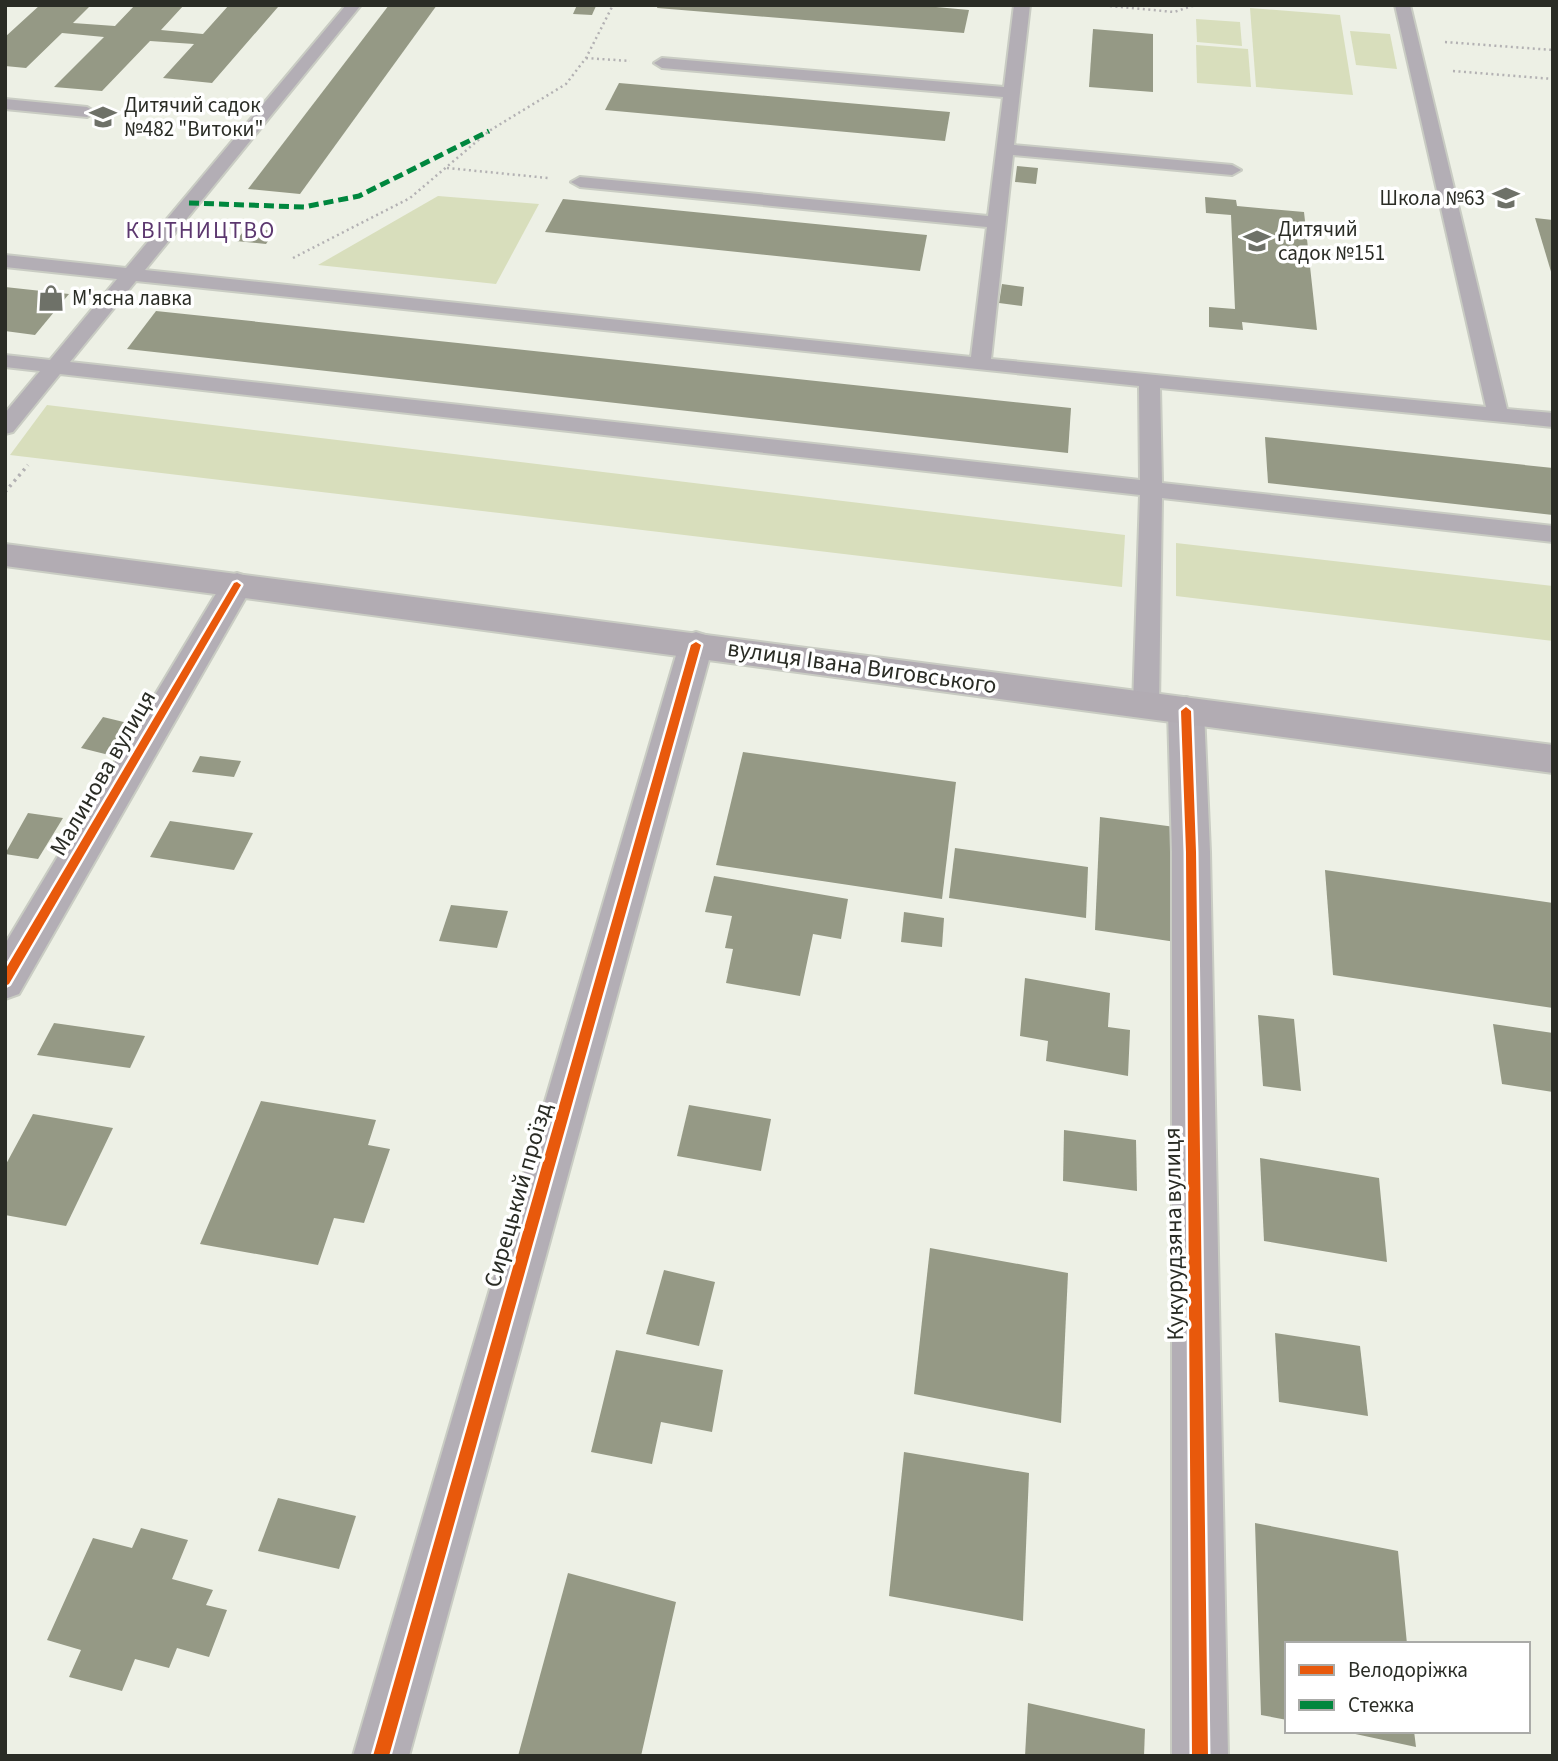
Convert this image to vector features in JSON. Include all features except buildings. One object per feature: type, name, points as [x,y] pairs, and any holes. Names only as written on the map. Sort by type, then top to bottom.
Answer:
[{"type":"main road","name":"вулиця Івана Виговського","points":[[5,555],[1553,759]]},
{"type":"street","name":"Малинова вулиця","points":[[5,981],[237,585]]},
{"type":"street","name":"Сирецький проїзд","points":[[381,1756],[696,645]]},
{"type":"street","name":"Кукурудзяна вулиця","points":[[1166,709],[1191,852],[1200,1756]]},
{"type":"lane","points":[[5,427],[355,5]]},
{"type":"lane","points":[[980,363],[1022,5]]},
{"type":"lane","points":[[1402,5],[1498,414]]},
{"type":"lane","points":[[662,63],[1012,93]]},
{"type":"lane","points":[[5,104],[87,112]]},
{"type":"lane","points":[[1005,149],[1232,170]]},
{"type":"lane","points":[[580,181],[997,222]]},
{"type":"lane","points":[[5,261],[1553,420]]},
{"type":"lane","points":[[5,361],[1553,534]]},
{"type":"lane","points":[[1149,380],[1151,489],[1166,709]]},
{"type":"path","points":[[243,284],[410,198],[489,131],[566,84],[586,58],[613,5]]},
{"type":"path","points":[[1098,5],[1174,12],[1192,6],[1219,8],[1224,5]]},
{"type":"path","points":[[1170,5],[1174,12]]},
{"type":"path","points":[[1435,41],[1553,50]]},
{"type":"path","points":[[586,58],[662,63]]},
{"type":"path","points":[[1417,68],[1553,79]]},
{"type":"path","points":[[447,168],[580,181]]},
{"type":"path","points":[[5,492],[27,466]]},
{"type":"green space","points":[[1250,8],[1340,15],[1353,95],[1256,87]]},
{"type":"green space","points":[[1196,19],[1240,22],[1242,46],[1197,42]]},
{"type":"green space","points":[[1350,31],[1390,34],[1397,69],[1356,65]]},
{"type":"green space","points":[[1196,45],[1248,49],[1251,87],[1197,83]]},
{"type":"green space","points":[[438,196],[539,204],[496,284],[318,265]]},
{"type":"green space","points":[[47,405],[1125,535],[1122,587],[10,455]]},
{"type":"green space","points":[[1176,543],[1553,586],[1553,641],[1176,596]]},
{"type":"marked path","points":[[189,203],[304,207],[359,196],[489,131]]},
{"type":"cycle path","points":[[5,981],[237,585]]},
{"type":"cycle path","points":[[381,1756],[696,645]]},
{"type":"cycle path","points":[[1186,711],[1191,852],[1200,1756]]},
{"type":"place","name":"Дитячий садок №482 \"Витоки\"","points":[[103,117]]},
{"type":"place","name":"Школа №63","points":[[1506,198]]},
{"type":"place","name":"Дитячий садок №151","points":[[1257,241]]},
{"type":"place","name":"М'ясна лавка","points":[[51,298]]},
{"type":"district","name":"КВІТНИЦТВО","points":[[201,230]]}]
